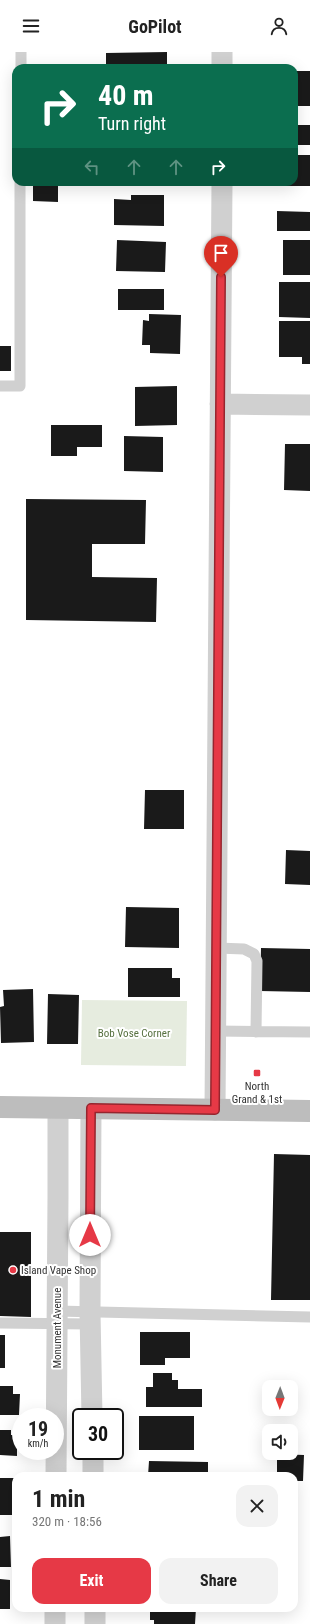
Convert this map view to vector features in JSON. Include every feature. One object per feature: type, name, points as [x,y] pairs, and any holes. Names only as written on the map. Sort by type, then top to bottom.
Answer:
[{"type":"main road","points":[[0,1107],[310,1110]]},
{"type":"street","points":[[222,52],[222,64]]},
{"type":"street","points":[[215,1110],[222,186]]},
{"type":"street","points":[[220,404],[310,405]]},
{"type":"street","name":"Monument Avenue","points":[[56,1472],[58,1108]]},
{"type":"street","points":[[91,1108],[90,1318],[92,1408]]},
{"type":"street","points":[[93,1460],[94,1472]]},
{"type":"street","points":[[55,1612],[55,1624]]},
{"type":"street","points":[[95,1612],[95,1624]]},
{"type":"lane","points":[[20,64],[21,52]]},
{"type":"lane","points":[[0,386],[20,386],[20,186]]},
{"type":"lane","points":[[217,948],[244,949],[254,954],[257,961],[256,1032]]},
{"type":"lane","points":[[216,1031],[310,1032]]},
{"type":"lane","points":[[0,1323],[57,1317],[310,1317]]},
{"type":"green space","name":"Bob Vose Corner","points":[[82,1000],[187,1001],[186,1066],[81,1065]]},
{"type":"building","points":[[167,52],[167,64],[106,64],[106,53]]},
{"type":"building","points":[[298,71],[310,71],[310,106],[298,106]]},
{"type":"building","points":[[298,125],[310,125],[310,145],[298,145]]},
{"type":"building","points":[[298,155],[310,155],[310,186],[298,186]]},
{"type":"building","points":[[33,186],[58,186],[58,202],[33,201]]},
{"type":"building","points":[[131,195],[164,195],[164,226],[114,225],[114,199],[131,200]]},
{"type":"building","points":[[277,211],[310,212],[310,231],[277,231]]},
{"type":"building","points":[[117,240],[166,242],[165,272],[116,271]]},
{"type":"building","points":[[283,240],[310,240],[310,275],[283,275]]},
{"type":"building","points":[[279,282],[310,282],[310,318],[279,317]]},
{"type":"building","points":[[118,289],[164,289],[164,310],[118,310]]},
{"type":"building","points":[[149,314],[181,315],[180,354],[150,353],[150,345],[142,345],[143,320],[149,321]]},
{"type":"building","points":[[279,321],[310,321],[310,364],[302,364],[302,357],[279,357]]},
{"type":"building","points":[[0,346],[11,346],[11,371],[0,371]]},
{"type":"building","points":[[177,386],[177,425],[135,426],[135,387]]},
{"type":"building","points":[[51,425],[102,425],[102,447],[77,447],[77,456],[51,456]]},
{"type":"building","points":[[124,436],[163,437],[163,472],[124,471]]},
{"type":"building","points":[[285,444],[310,444],[310,491],[284,490]]},
{"type":"building","points":[[26,499],[146,500],[145,544],[92,544],[92,577],[157,578],[156,622],[26,620]]},
{"type":"building","points":[[145,790],[184,790],[184,829],[144,829]]},
{"type":"building","points":[[286,850],[310,851],[310,885],[285,884]]},
{"type":"building","points":[[126,907],[179,908],[179,948],[125,947]]},
{"type":"building","points":[[261,948],[310,949],[310,992],[260,991]]},
{"type":"building","points":[[128,968],[172,968],[172,978],[180,978],[180,997],[128,997]]},
{"type":"building","points":[[33,989],[34,1042],[1,1043],[0,1007],[4,1006],[3,990]]},
{"type":"building","points":[[48,994],[79,995],[78,1044],[47,1044]]},
{"type":"building","points":[[274,1154],[310,1155],[310,1300],[271,1300]]},
{"type":"building","points":[[0,1232],[31,1232],[31,1317],[0,1316]]},
{"type":"building","points":[[140,1332],[190,1332],[190,1358],[165,1358],[165,1365],[140,1365]]},
{"type":"building","points":[[0,1335],[5,1335],[5,1368],[0,1368]]},
{"type":"building","points":[[153,1373],[172,1373],[172,1380],[178,1380],[178,1389],[202,1389],[202,1407],[146,1407],[146,1387],[153,1387]]},
{"type":"building","points":[[0,1386],[13,1386],[13,1394],[20,1394],[19,1408],[12,1408],[12,1415],[0,1415]]},
{"type":"building","points":[[139,1416],[194,1416],[194,1450],[139,1450]]},
{"type":"building","points":[[0,1430],[11,1430],[12,1456],[0,1455]]},
{"type":"building","points":[[298,1455],[304,1455],[303,1481],[298,1481],[298,1472],[277,1472],[277,1460],[298,1460]]},
{"type":"building","points":[[149,1461],[208,1462],[208,1472],[148,1472]]},
{"type":"building","points":[[0,1478],[12,1478],[12,1515],[0,1515]]},
{"type":"building","points":[[10,1536],[11,1567],[0,1567],[0,1537]]},
{"type":"building","points":[[0,1579],[10,1580],[10,1609],[0,1609]]},
{"type":"building","points":[[150,1612],[196,1612],[195,1624],[154,1624],[154,1620],[150,1620]]},
{"type":"place","name":"North Grand & 1st","points":[[257,1073]]},
{"type":"place","name":"Island Vape Shop","points":[[13,1270]]},
{"type":"route","points":[[90,1235],[91,1108],[215,1110],[221,277]]}]
